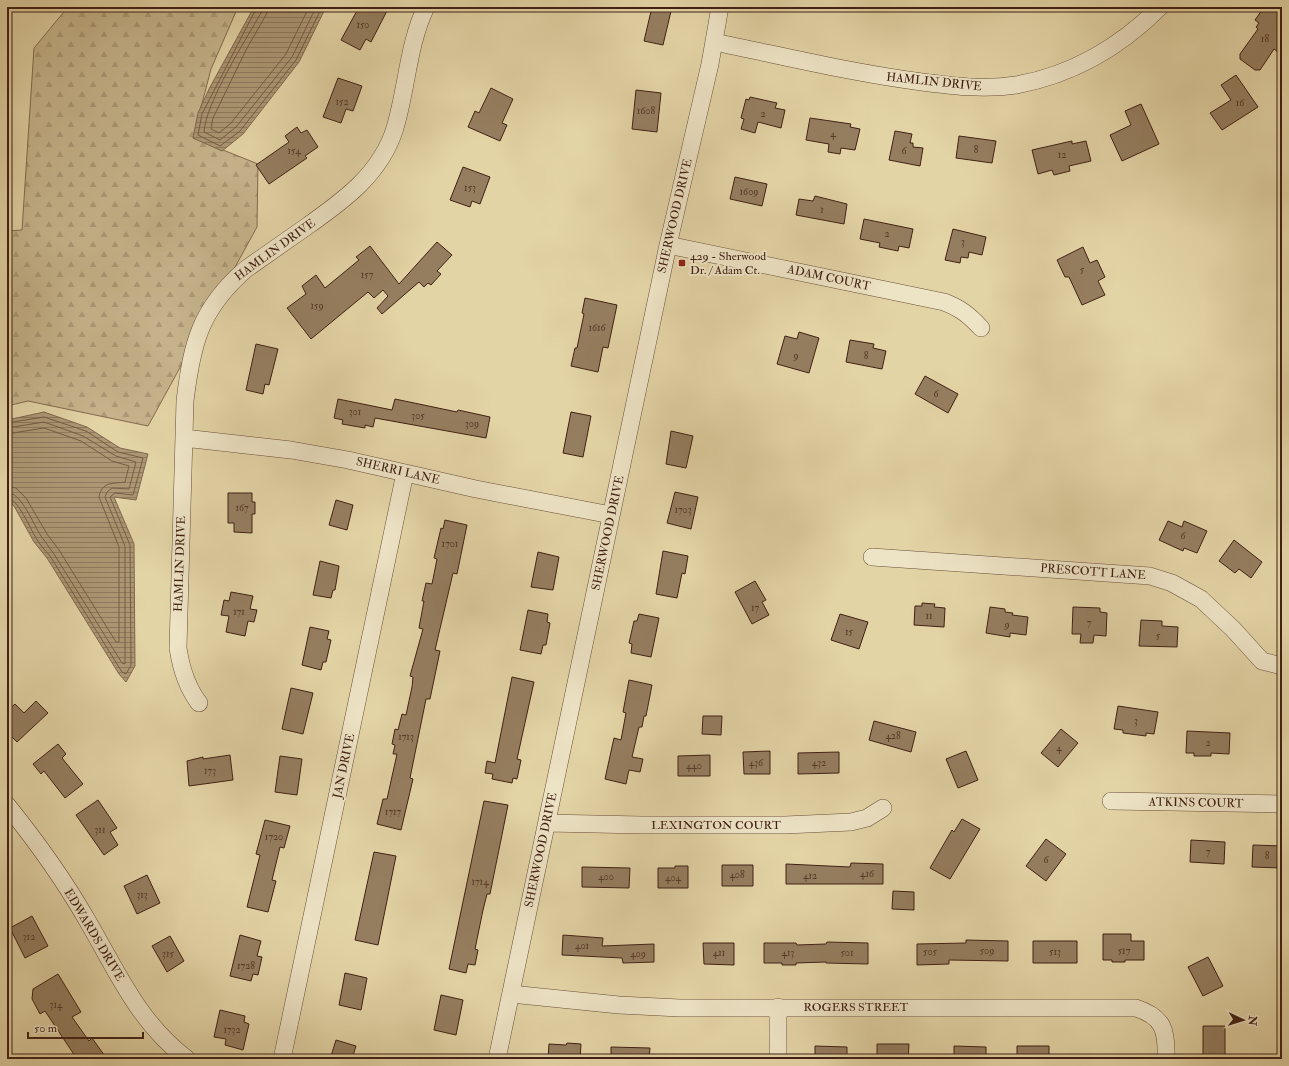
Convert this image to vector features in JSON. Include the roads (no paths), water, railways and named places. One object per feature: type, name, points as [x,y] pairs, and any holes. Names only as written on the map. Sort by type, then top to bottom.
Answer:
[{"type":"street","name":"HAMLIN DRIVE","points":[[199,703],[187,684],[180,666],[178,648],[185,401],[190,364],[196,339],[205,318],[217,298],[232,281],[246,269],[339,203],[358,188],[373,170],[386,150],[395,128],[418,30],[426,7]]},
{"type":"street","name":"SHERWOOD DRIVE","points":[[497,1059],[668,246],[714,42],[720,7]]},
{"type":"street","name":"HAMLIN DRIVE","points":[[714,42],[892,78],[960,86],[985,87],[1015,85],[1073,69],[1095,58],[1122,41],[1160,7]]},
{"type":"street","name":"ADAM COURT","points":[[668,246],[944,302],[968,314],[981,328]]},
{"type":"street","name":"SHERRI LANE","points":[[184,438],[291,450],[611,516]]},
{"type":"street","name":"JAN DRIVE","points":[[282,1059],[405,473]]},
{"type":"street","name":"PRESCOTT LANE","points":[[872,557],[1150,576],[1172,583],[1201,599],[1233,629],[1262,661],[1282,666]]},
{"type":"street","name":"ATKINS COURT","points":[[1111,802],[1282,804]]},
{"type":"street","name":"EDWARDS DRIVE","points":[[7,806],[47,859],[86,918],[139,1011],[152,1028],[171,1047],[187,1059]]},
{"type":"street","name":"LEXINGTON COURT","points":[[547,823],[642,825],[792,825],[851,822],[867,818],[883,808]]},
{"type":"street","name":"ROGERS STREET","points":[[511,994],[619,1005],[664,1007],[1136,1008],[1149,1012],[1158,1020],[1164,1030],[1167,1043],[1166,1059]]},
{"type":"street","points":[[778,1007],[778,1059]]},
{"type":"water","points":[[254,7],[326,7],[299,62],[243,134],[222,151],[193,138],[198,113],[209,89]]},
{"type":"water","points":[[44,412],[87,427],[120,448],[148,454],[136,500],[114,497],[134,544],[135,666],[126,682],[119,674],[47,558],[34,542],[14,506],[7,500],[7,420]]},
{"type":"place","name":"429 - Sherwood Dr. / Adam Ct.","points":[[682,263]]}]
